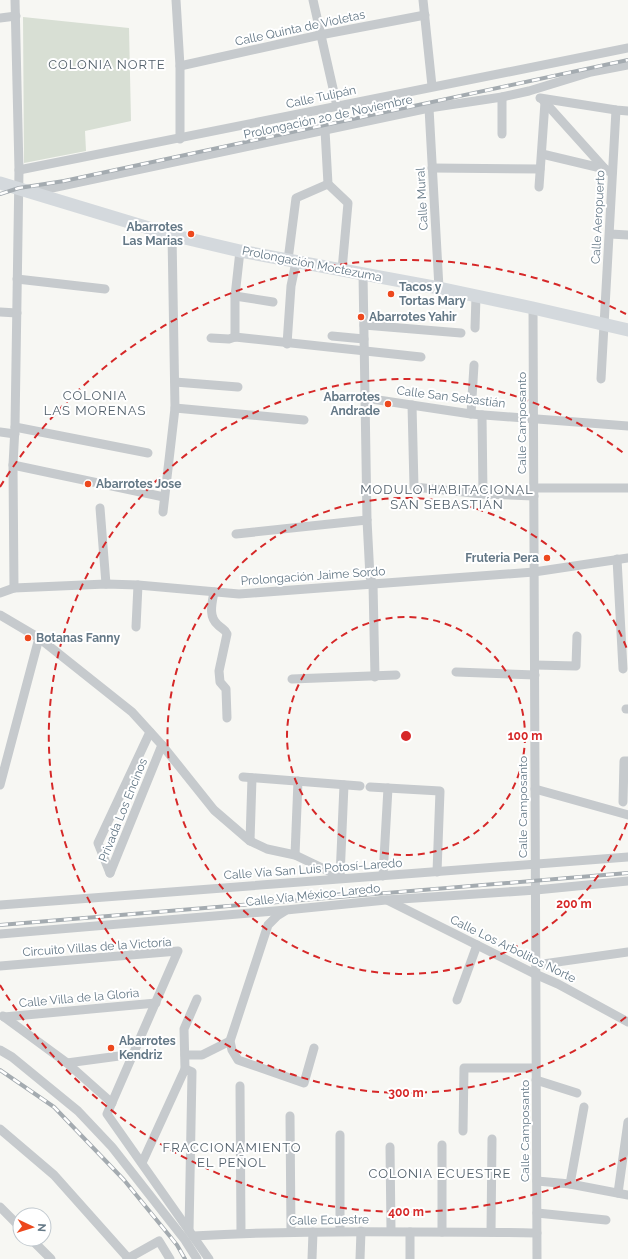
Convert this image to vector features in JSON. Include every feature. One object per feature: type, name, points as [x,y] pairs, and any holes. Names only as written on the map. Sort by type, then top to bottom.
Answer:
[{"type":"main road","name":"Prolongación Moctezuma","points":[[2,184],[172,235],[292,261],[439,288],[628,330]]},
{"type":"street","points":[[14,588],[13,465],[15,431],[19,188],[15,0]]},
{"type":"street","points":[[176,0],[180,66],[180,139]]},
{"type":"street","points":[[313,0],[337,106]]},
{"type":"street","points":[[423,0],[432,86]]},
{"type":"street","name":"Calle Quinta de Violetas","points":[[180,66],[320,35],[425,15]]},
{"type":"street","points":[[0,18],[16,16]]},
{"type":"street","name":"Calle Tulipán","points":[[19,170],[180,139],[432,86],[628,48]]},
{"type":"street","name":"Prolongación 20 de Noviembre","points":[[32,192],[430,108],[502,97],[529,91],[591,72],[628,65]]},
{"type":"street","points":[[529,91],[544,100],[608,171]]},
{"type":"street","points":[[502,97],[502,134]]},
{"type":"street","points":[[544,100],[628,111]]},
{"type":"street","points":[[539,187],[544,100]]},
{"type":"street","name":"Calle Mural","points":[[430,108],[439,288]]},
{"type":"street","name":"Calle Aeropuerto","points":[[601,379],[610,234],[608,171],[616,110]]},
{"type":"street","points":[[325,130],[328,184],[348,203],[342,270]]},
{"type":"street","points":[[542,154],[608,171]]},
{"type":"street","points":[[432,168],[540,169]]},
{"type":"street","points":[[287,344],[296,198],[328,184]]},
{"type":"street","points":[[610,234],[628,235]]},
{"type":"street","points":[[162,512],[175,408],[172,235]]},
{"type":"street","points":[[235,337],[235,296],[240,250]]},
{"type":"street","points":[[363,274],[367,520],[370,577],[373,584],[375,677]]},
{"type":"street","points":[[17,279],[105,289]]},
{"type":"street","points":[[235,296],[273,302]]},
{"type":"street","points":[[475,328],[476,296]]},
{"type":"street","name":"Calle Camposanto","points":[[533,308],[537,1259]]},
{"type":"street","points":[[0,312],[17,313]]},
{"type":"street","points":[[364,325],[461,333]]},
{"type":"street","points":[[332,336],[364,339]]},
{"type":"street","points":[[211,338],[229,339],[235,337],[287,344],[420,357]]},
{"type":"street","points":[[471,414],[474,365]]},
{"type":"street","points":[[175,382],[238,387]]},
{"type":"street","name":"Calle San Sebastián","points":[[365,398],[471,414],[628,426]]},
{"type":"street","points":[[412,405],[414,487],[483,494],[628,488]]},
{"type":"street","points":[[175,408],[304,420]]},
{"type":"street","points":[[482,415],[483,494]]},
{"type":"street","points":[[0,432],[15,431],[148,452]]},
{"type":"street","points":[[13,465],[164,497]]},
{"type":"street","points":[[100,508],[106,584]]},
{"type":"street","points":[[236,534],[367,520]]},
{"type":"street","name":"Prolongación Jaime Sordo","points":[[0,593],[14,588],[106,584],[138,585],[239,594],[534,572],[628,558]]},
{"type":"street","points":[[617,559],[623,669]]},
{"type":"street","points":[[136,628],[138,585]]},
{"type":"street","points":[[214,592],[211,614],[218,625],[225,629],[227,634],[219,671],[220,682],[226,689],[227,718]]},
{"type":"street","points":[[0,615],[40,638],[132,712],[162,745],[214,810],[250,841],[268,850],[295,855],[342,878],[344,785]]},
{"type":"street","points":[[535,665],[576,666],[577,636]]},
{"type":"street","points":[[0,785],[40,638]]},
{"type":"street","points":[[456,672],[535,675]]},
{"type":"street","points":[[292,680],[396,675]]},
{"type":"street","name":"Privada Los Encinos","points":[[150,732],[98,843],[110,873],[162,745]]},
{"type":"street","points":[[622,802],[624,761],[628,761]]},
{"type":"street","points":[[250,841],[248,777],[360,786]]},
{"type":"street","points":[[295,855],[298,781]]},
{"type":"street","points":[[370,787],[440,791],[437,872]]},
{"type":"street","points":[[383,876],[388,788]]},
{"type":"street","points":[[535,789],[628,815]]},
{"type":"street","name":"Calle Vía San Luis Potosí-Laredo","points":[[0,905],[628,857]]},
{"type":"street","name":"Calle Vía México-Laredo","points":[[0,934],[386,900],[536,890],[628,881]]},
{"type":"street","name":"Calle Los Arbolitos Norte","points":[[386,900],[477,945],[536,970],[558,984],[628,1022]]},
{"type":"street","points":[[286,910],[268,925],[230,1041],[232,1050],[238,1060],[304,1083],[314,1048]]},
{"type":"street","points":[[457,1000],[477,945]]},
{"type":"street","name":"Circuito Villas de la Victoría","points":[[0,966],[178,951],[108,1114],[132,1150]]},
{"type":"street","points":[[536,970],[628,952]]},
{"type":"street","points":[[191,1234],[188,1070],[184,1055],[184,1029],[197,999]]},
{"type":"street","name":"Calle Villa de la Gloria","points":[[2,1016],[156,1003]]},
{"type":"street","points":[[2,1016],[67,1063],[112,1103]]},
{"type":"street","points":[[184,1055],[202,1055],[230,1041]]},
{"type":"street","points":[[0,1050],[12,1057],[78,1111],[112,1147],[186,1240],[197,1259]]},
{"type":"street","points":[[67,1063],[134,1054]]},
{"type":"street","points":[[463,1131],[464,1068],[536,1068]]},
{"type":"street","points":[[142,1163],[188,1070]]},
{"type":"street","points":[[536,1080],[577,1093]]},
{"type":"street","points":[[240,1086],[241,1233]]},
{"type":"street","points":[[570,1184],[584,1108]]},
{"type":"street","points":[[290,1116],[291,1232]]},
{"type":"street","points":[[618,1193],[628,1122]]},
{"type":"street","points":[[0,1129],[54,1176],[128,1259],[159,1242],[170,1259]]},
{"type":"street","points":[[340,1135],[340,1231]]},
{"type":"street","points":[[491,1232],[492,1139]]},
{"type":"street","points":[[442,1145],[442,1232]]},
{"type":"street","points":[[390,1147],[391,1231]]},
{"type":"street","points":[[121,1159],[132,1150],[209,1259]]},
{"type":"street","points":[[537,1181],[570,1184],[628,1194]]},
{"type":"street","points":[[0,1207],[12,1219]]},
{"type":"street","points":[[537,1213],[606,1220]]},
{"type":"street","name":"Calle Ecuestre","points":[[191,1234],[340,1231],[491,1232],[537,1234]]},
{"type":"street","points":[[360,1259],[361,1231]]},
{"type":"street","points":[[312,1259],[313,1232]]},
{"type":"street","points":[[410,1232],[410,1259]]},
{"type":"street","points":[[39,1247],[51,1259]]},
{"type":"shaded area","points":[[23,17],[129,28],[131,121],[85,131],[86,151],[24,163]]},
{"type":"railway","points":[[0,194],[19,188],[64,181],[628,60]]},
{"type":"railway","points":[[0,925],[628,873]]},
{"type":"railway","points":[[0,1070],[54,1107],[124,1180],[177,1245],[185,1259]]},
{"type":"place","name":"Abarrotes Las Marias","points":[[191,234]]},
{"type":"place","name":"Tacos y Tortas Mary","points":[[391,294]]},
{"type":"place","name":"Abarrotes Yahir","points":[[361,317]]},
{"type":"place","name":"Abarrotes Andrade","points":[[388,404]]},
{"type":"place","name":"Abarrotes Jose","points":[[88,484]]},
{"type":"place","name":"Fruteria Pera","points":[[547,558]]},
{"type":"place","name":"Botanas Fanny","points":[[28,638]]},
{"type":"place","name":"Abarrotes Kendriz","points":[[111,1048]]},
{"type":"district","name":"COLONIA NORTE","points":[[107,64]]},
{"type":"district","name":"COLONIA LAS MORENAS","points":[[95,402]]},
{"type":"district","name":"MODULO HABITACIONAL SAN SEBASTIÁN","points":[[447,496]]},
{"type":"district","name":"FRACCIONAMIENTO EL PEÑOL","points":[[232,1154]]},
{"type":"district","name":"COLONIA ECUESTRE","points":[[440,1173]]}]
